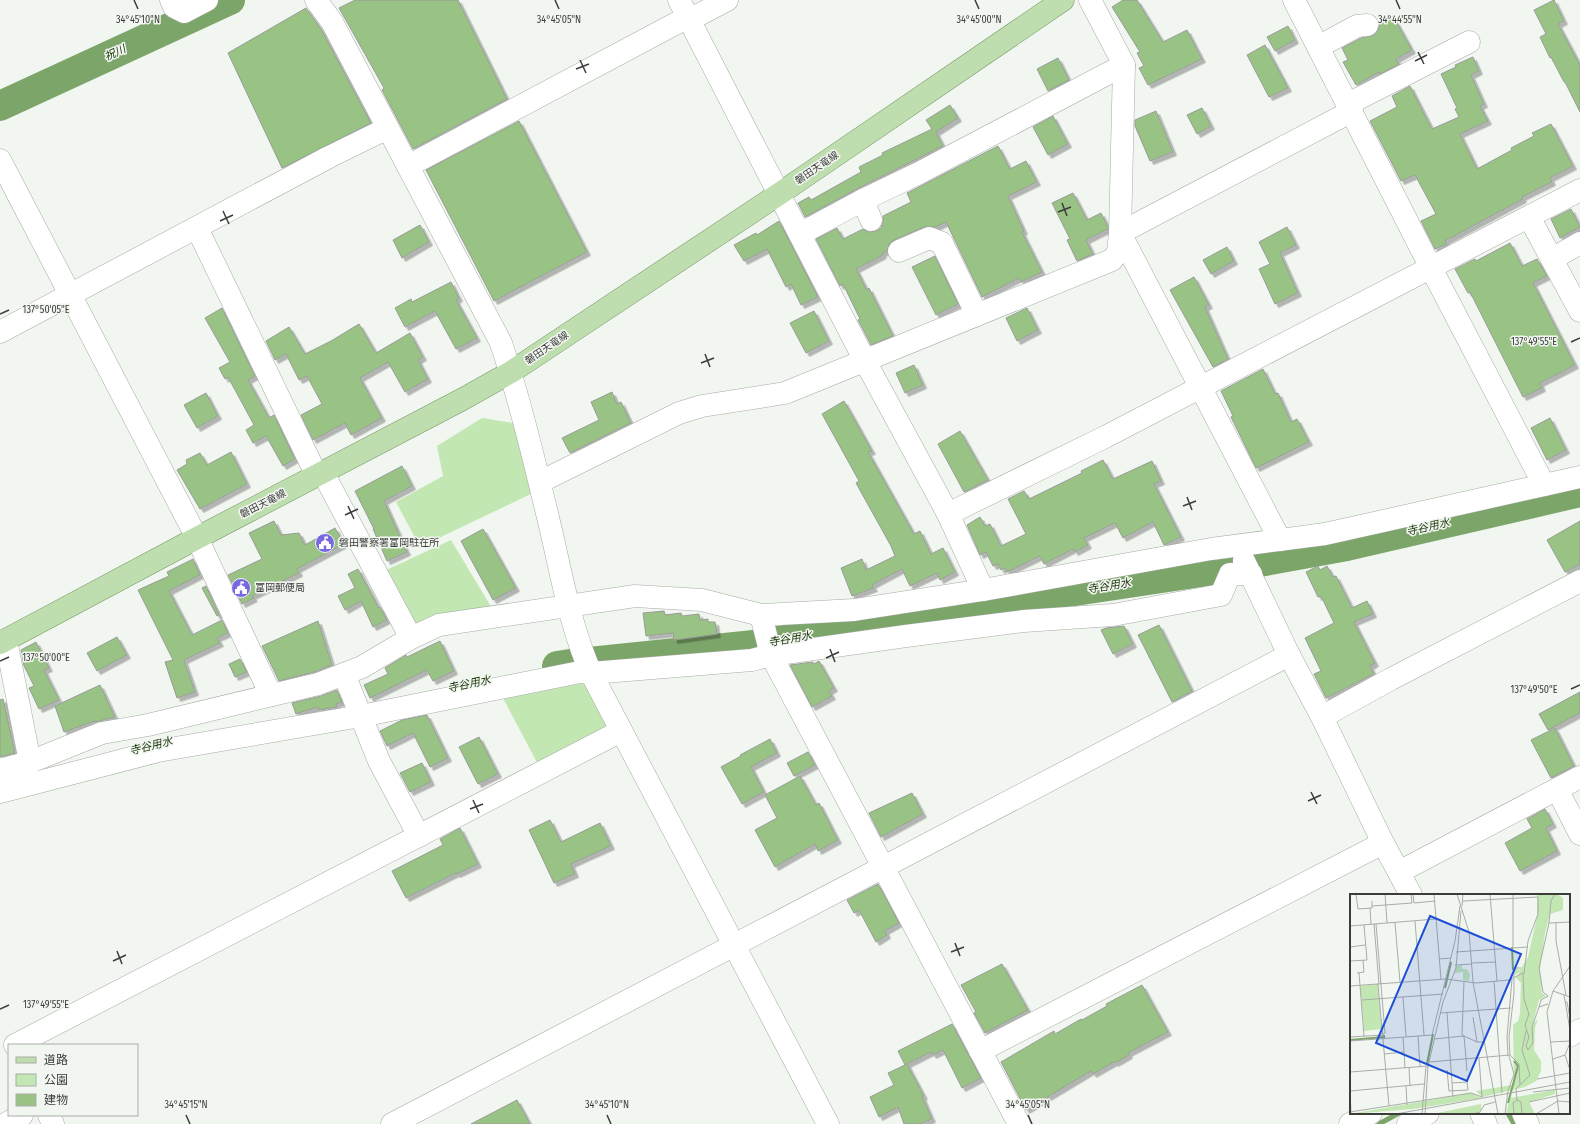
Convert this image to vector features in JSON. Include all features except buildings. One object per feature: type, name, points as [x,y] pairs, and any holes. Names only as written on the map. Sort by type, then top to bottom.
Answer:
[{"type":"main road","name":"磐田天竜線","points":[[3,642],[197,538],[463,399],[511,372],[780,194],[1063,0]]},
{"type":"street","points":[[171,0],[174,6],[184,12],[207,0]]},
{"type":"street","points":[[316,0],[332,22],[501,343],[511,372],[540,482],[569,606],[582,653],[828,1124]]},
{"type":"street","points":[[408,166],[685,12],[727,0]]},
{"type":"street","points":[[540,482],[679,414],[702,406],[785,392],[1112,260],[1118,252],[1120,233],[1124,65],[1090,0]]},
{"type":"street","points":[[1294,0],[1544,485]]},
{"type":"street","points":[[685,12],[865,360],[948,514],[983,590]]},
{"type":"street","points":[[1318,47],[1357,26],[1367,25]]},
{"type":"street","points":[[1120,233],[1469,42]]},
{"type":"street","points":[[800,234],[867,210],[919,173],[1124,65]]},
{"type":"street","points":[[0,332],[329,157],[388,128]]},
{"type":"street","points":[[0,160],[197,538],[271,695]]},
{"type":"street","points":[[948,514],[1201,388],[1580,190]]},
{"type":"street","points":[[1529,217],[1580,311]]},
{"type":"street","points":[[197,228],[320,474],[411,638]]},
{"type":"street","points":[[1120,233],[1280,540]]},
{"type":"street","points":[[899,251],[929,238],[942,243],[977,315]]},
{"type":"street","points":[[1552,258],[1580,243]]},
{"type":"street","points":[[0,792],[158,751],[361,716],[580,672],[592,673],[752,660],[767,638],[837,612],[983,590],[1211,549],[1326,534],[1580,477]]},
{"type":"street","points":[[1237,546],[1289,655],[1322,717],[1409,894]]},
{"type":"street","points":[[0,770],[30,762],[102,733],[148,725],[318,684],[362,667],[411,638],[439,625],[635,596],[702,600],[767,638],[906,636],[1024,621],[1113,615],[1221,595],[1230,574],[1251,574]]},
{"type":"street","points":[[1322,717],[1391,679],[1580,581]]},
{"type":"street","points":[[767,638],[883,867],[1019,1124]]},
{"type":"street","points":[[3,642],[30,762]]},
{"type":"street","points":[[392,1124],[1289,655]]},
{"type":"street","points":[[344,674],[379,761],[419,836]]},
{"type":"street","points":[[17,1044],[622,731]]},
{"type":"street","points":[[1398,872],[1580,777]]},
{"type":"street","points":[[1557,789],[1580,834]]},
{"type":"street","points":[[980,1051],[1383,843]]},
{"type":"street","points":[[1570,1035],[1580,1030]]},
{"type":"street","points":[[1350,1124],[1369,1114]]},
{"type":"street","points":[[1408,1124],[1426,1114]]},
{"type":"street","points":[[1481,1114],[1486,1124]]},
{"type":"street","points":[[1523,1114],[1528,1124]]},
{"type":"street","points":[[5,1124],[20,1116]]},
{"type":"green space","points":[[482,418],[520,424],[537,491],[420,547],[396,502],[443,476],[437,446]]},
{"type":"green space","points":[[451,540],[493,610],[411,627],[384,571]]},
{"type":"green space","points":[[584,683],[616,734],[542,772],[503,698]]},
{"type":"waterway","name":"祝川","points":[[0,106],[230,0]]},
{"type":"waterway","name":"寺谷用水","points":[[557,666],[754,645],[1035,597],[1215,570],[1347,546],[1580,492]]},
{"type":"waterway","points":[[1379,1124],[1397,1114]]},
{"type":"waterway","points":[[1509,1114],[1514,1124]]},
{"type":"place","name":"磐田警察署富岡駐在所","points":[[325,543]]},
{"type":"place","name":"富岡郵便局","points":[[241,588]]}]
